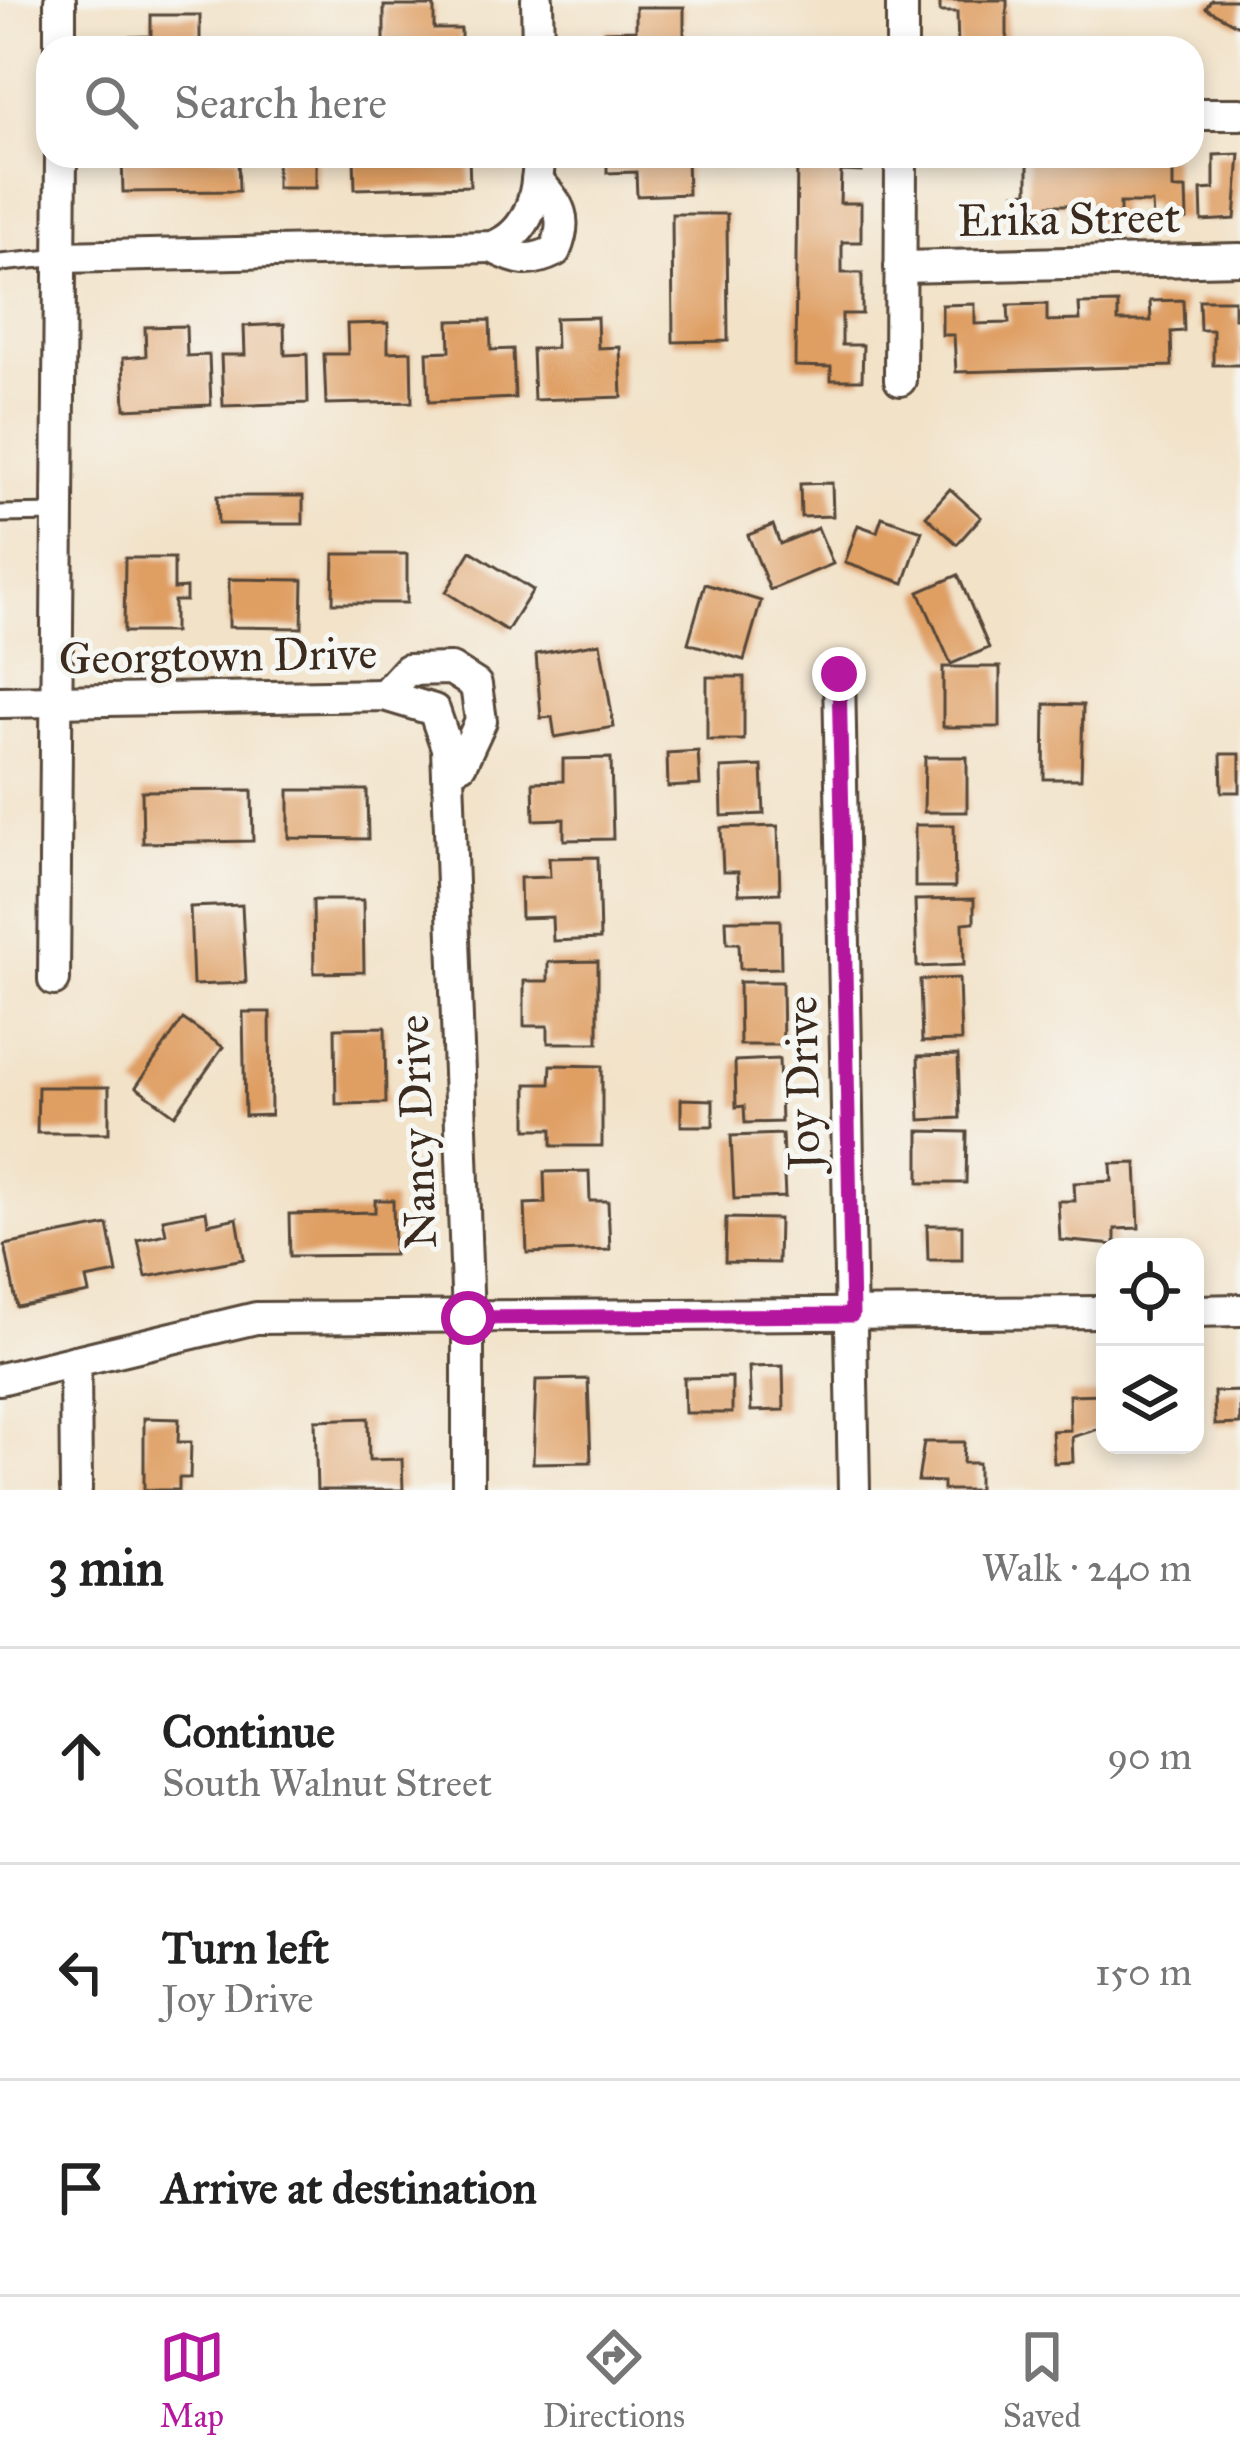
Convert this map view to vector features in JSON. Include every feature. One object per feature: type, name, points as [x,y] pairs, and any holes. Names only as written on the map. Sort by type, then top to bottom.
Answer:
[{"type":"street","points":[[60,0],[60,36]]},
{"type":"street","points":[[537,0],[538,36]]},
{"type":"street","points":[[902,0],[902,36]]},
{"type":"street","points":[[1204,114],[1240,115]]},
{"type":"street","points":[[54,980],[62,168]]},
{"type":"street","points":[[62,256],[492,247],[534,261],[555,251],[566,226],[560,205],[538,168]]},
{"type":"street","points":[[492,247],[523,226],[538,168]]},
{"type":"street","points":[[900,380],[901,168]]},
{"type":"street","name":"Erika Street","points":[[901,267],[1240,260]]},
{"type":"street","points":[[384,695],[407,670],[451,669],[476,686],[481,721],[461,764],[448,770]]},
{"type":"street","name":"Joy Drive","points":[[839,674],[854,1490]]},
{"type":"street","name":"Georgtown Drive","points":[[0,702],[384,695],[434,710]]},
{"type":"street","name":"Nancy Drive","points":[[434,710],[445,729],[448,770],[468,1318],[468,1490]]},
{"type":"street","points":[[1204,1311],[1240,1310]]},
{"type":"street","points":[[0,1379],[256,1318],[1096,1312]]},
{"type":"street","points":[[75,1361],[76,1490]]},
{"type":"lane","points":[[0,262],[62,256]]},
{"type":"lane","points":[[0,514],[58,513]]},
{"type":"building","points":[[940,0],[1007,0],[1007,36],[958,36],[957,12],[940,12]]},
{"type":"building","points":[[1211,0],[1240,0],[1240,27],[1206,8]]},
{"type":"building","points":[[384,6],[434,6],[434,29],[461,29],[461,36],[384,36]]},
{"type":"building","points":[[636,7],[684,7],[684,36],[605,36],[605,31],[636,30]]},
{"type":"building","points":[[151,15],[200,15],[200,36],[151,36]]},
{"type":"building","points":[[1240,154],[1235,219],[1202,221],[1201,190],[1214,189],[1214,155]]},
{"type":"building","points":[[122,168],[238,168],[239,191],[123,192]]},
{"type":"building","points":[[277,168],[316,168],[316,188],[277,188]]},
{"type":"building","points":[[354,168],[469,168],[470,186],[355,189]]},
{"type":"building","points":[[607,168],[687,168],[688,194],[637,196],[636,172],[607,173]]},
{"type":"building","points":[[797,168],[862,168],[862,172],[841,171],[840,203],[861,203],[861,242],[842,242],[842,273],[862,273],[862,314],[842,314],[842,345],[863,345],[862,380],[831,380],[831,367],[795,366]]},
{"type":"building","points":[[1028,168],[1173,168],[1173,189],[1186,189],[1187,219],[1153,220],[1152,203],[1120,203],[1120,221],[1081,222],[1081,205],[1049,205],[1049,222],[1016,223],[1015,193],[1028,192]]},
{"type":"building","points":[[672,214],[727,214],[728,341],[673,342]]},
{"type":"building","points":[[1183,300],[1184,331],[1171,332],[1172,366],[956,372],[954,335],[942,335],[942,305],[975,304],[975,324],[1009,323],[1008,305],[1047,304],[1047,321],[1080,320],[1079,304],[1118,303],[1118,321],[1151,321],[1150,301]]},
{"type":"building","points":[[1199,300],[1234,300],[1234,318],[1240,318],[1240,365],[1213,365],[1213,330],[1200,330]]},
{"type":"building","points":[[597,317],[598,348],[620,347],[622,397],[534,400],[532,349],[556,348],[555,318]]},
{"type":"building","points":[[490,320],[491,350],[513,349],[515,398],[429,402],[427,352],[450,351],[449,321]]},
{"type":"building","points":[[388,323],[388,352],[411,351],[412,402],[326,404],[324,354],[348,354],[347,324]]},
{"type":"building","points":[[284,324],[285,355],[307,354],[308,403],[223,406],[221,355],[245,355],[244,326]]},
{"type":"building","points":[[186,326],[187,356],[209,355],[211,405],[125,409],[123,358],[146,356],[145,327]]},
{"type":"building","points":[[832,483],[833,516],[801,517],[800,484]]},
{"type":"building","points":[[950,489],[981,517],[957,544],[926,516]]},
{"type":"building","points":[[217,496],[303,496],[303,524],[218,524]]},
{"type":"building","points":[[882,517],[922,531],[904,583],[845,563],[858,525],[877,532]]},
{"type":"building","points":[[773,525],[780,544],[818,528],[833,564],[770,590],[748,535]]},
{"type":"building","points":[[471,551],[533,590],[507,631],[446,592]]},
{"type":"building","points":[[334,554],[407,554],[407,603],[333,603]]},
{"type":"building","points":[[125,558],[174,558],[174,589],[186,588],[186,601],[174,601],[174,632],[124,632]]},
{"type":"building","points":[[958,575],[989,648],[951,664],[919,592]]},
{"type":"building","points":[[229,579],[303,580],[302,628],[229,627]]},
{"type":"building","points":[[705,584],[761,601],[744,660],[688,643]]},
{"type":"building","points":[[600,643],[614,727],[555,737],[552,717],[541,718],[536,654]]},
{"type":"building","points":[[943,667],[1000,667],[1000,727],[943,727]]},
{"type":"building","points":[[707,677],[744,677],[744,740],[707,740]]},
{"type":"building","points":[[1045,704],[1083,705],[1081,779],[1044,779]]},
{"type":"building","points":[[698,751],[700,785],[668,787],[667,753]]},
{"type":"building","points":[[1221,754],[1240,754],[1240,792],[1222,792]]},
{"type":"building","points":[[925,757],[967,757],[967,812],[924,812]]},
{"type":"building","points":[[611,758],[613,839],[564,840],[564,819],[534,820],[533,782],[563,781],[563,759]]},
{"type":"building","points":[[762,766],[764,814],[722,816],[721,768]]},
{"type":"building","points":[[252,790],[253,841],[143,843],[142,791]]},
{"type":"building","points":[[289,790],[367,790],[368,839],[289,838]]},
{"type":"building","points":[[915,825],[954,825],[955,887],[915,887]]},
{"type":"building","points":[[778,826],[780,893],[739,894],[738,872],[723,872],[721,828]]},
{"type":"building","points":[[598,857],[600,939],[553,941],[552,917],[521,918],[520,878],[550,877],[549,858]]},
{"type":"building","points":[[974,899],[974,922],[963,923],[964,965],[917,967],[915,900]]},
{"type":"building","points":[[313,900],[363,900],[364,972],[314,973]]},
{"type":"building","points":[[242,905],[246,983],[193,985],[190,907]]},
{"type":"building","points":[[726,920],[780,920],[781,968],[740,969],[739,943],[727,943]]},
{"type":"building","points":[[598,961],[598,1043],[548,1043],[548,1026],[524,1026],[524,981],[548,981],[548,962]]},
{"type":"building","points":[[959,978],[961,1041],[922,1042],[920,980]]},
{"type":"building","points":[[739,982],[782,982],[783,1045],[740,1045]]},
{"type":"building","points":[[243,1012],[270,1012],[271,1115],[245,1116]]},
{"type":"building","points":[[183,1019],[223,1047],[175,1115],[136,1087]]},
{"type":"building","points":[[385,1027],[386,1103],[336,1104],[335,1028]]},
{"type":"building","points":[[958,1055],[960,1118],[920,1120],[918,1056]]},
{"type":"building","points":[[779,1059],[781,1122],[745,1123],[744,1106],[736,1107],[735,1061]]},
{"type":"building","points":[[551,1065],[602,1066],[602,1146],[552,1146],[552,1129],[527,1129],[527,1084],[550,1084]]},
{"type":"building","points":[[38,1087],[109,1087],[109,1133],[37,1133]]},
{"type":"building","points":[[681,1099],[713,1100],[713,1126],[681,1126]]},
{"type":"building","points":[[919,1131],[967,1132],[966,1183],[919,1183]]},
{"type":"building","points":[[782,1134],[785,1197],[734,1199],[731,1136]]},
{"type":"building","points":[[1136,1163],[1139,1228],[1115,1229],[1115,1238],[1096,1238],[1096,1243],[1060,1240],[1058,1201],[1075,1201],[1074,1183],[1112,1181],[1111,1164]]},
{"type":"building","points":[[589,1171],[590,1201],[608,1201],[610,1250],[527,1253],[525,1204],[545,1203],[544,1172]]},
{"type":"building","points":[[375,1200],[393,1200],[394,1255],[290,1256],[289,1214],[375,1212]]},
{"type":"building","points":[[206,1211],[208,1224],[237,1218],[244,1259],[146,1277],[138,1240],[166,1234],[163,1219]]},
{"type":"building","points":[[726,1218],[779,1219],[778,1263],[725,1262]]},
{"type":"building","points":[[108,1225],[117,1273],[86,1279],[89,1293],[17,1307],[5,1245]]},
{"type":"building","points":[[927,1225],[962,1225],[962,1260],[928,1260]]},
{"type":"building","points":[[783,1366],[784,1410],[751,1411],[749,1367]]},
{"type":"building","points":[[732,1377],[732,1413],[685,1413],[684,1378]]},
{"type":"building","points":[[588,1379],[591,1462],[533,1463],[536,1380]]},
{"type":"building","points":[[1240,1391],[1240,1424],[1215,1425],[1214,1392]]},
{"type":"building","points":[[1096,1394],[1096,1430],[1072,1437],[1073,1462],[1054,1463],[1052,1431],[1070,1430],[1069,1395]]},
{"type":"building","points":[[144,1418],[179,1419],[178,1442],[191,1442],[190,1478],[179,1478],[179,1490],[144,1490]]},
{"type":"building","points":[[368,1418],[369,1460],[402,1459],[403,1490],[317,1490],[315,1420]]},
{"type":"building","points":[[924,1442],[964,1442],[963,1463],[978,1463],[978,1490],[943,1490],[943,1482],[918,1481]]},
{"type":"route","points":[[468,1318],[852,1315],[839,674]]}]
